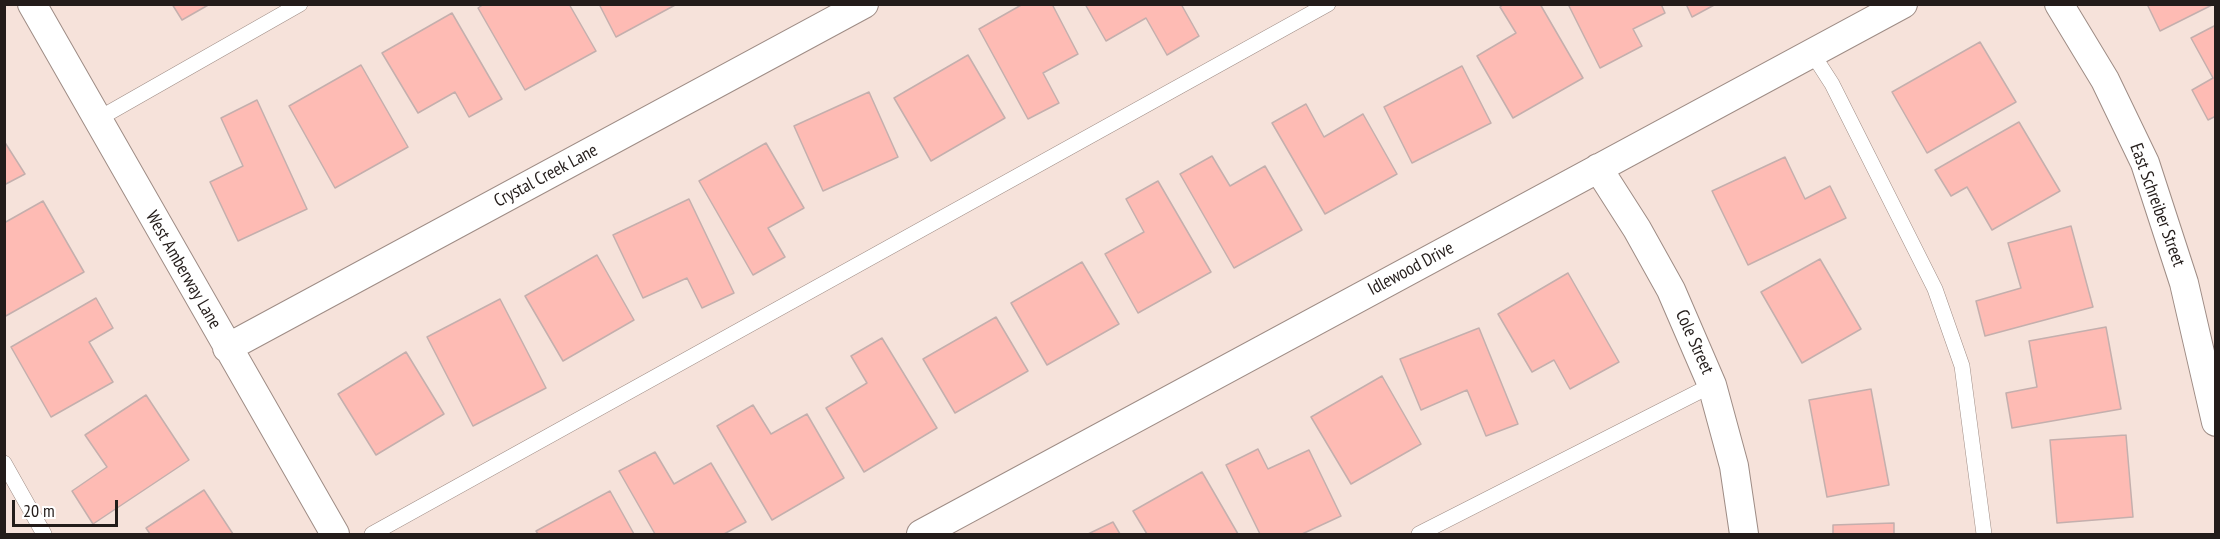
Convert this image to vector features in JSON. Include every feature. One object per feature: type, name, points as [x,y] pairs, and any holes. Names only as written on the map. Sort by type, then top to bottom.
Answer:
[{"type":"street","name":"West Amberway Lane","points":[[33,4],[335,534]]},
{"type":"street","name":"Crystal Creek Lane","points":[[227,348],[864,4]]},
{"type":"street","name":"Idlewood Drive","points":[[921,534],[1902,4]]},
{"type":"street","name":"East Schreiber Street","points":[[2059,4],[2105,80],[2145,163],[2184,283],[2216,422]]},
{"type":"street","name":"Cole Street","points":[[1598,168],[1637,229],[1671,290],[1712,385],[1734,466],[1744,534]]},
{"type":"lane","points":[[98,119],[300,4]]},
{"type":"lane","points":[[372,534],[1328,4]]},
{"type":"lane","points":[[1812,53],[1833,84],[1935,289],[1962,366],[1984,534]]},
{"type":"lane","points":[[1419,534],[1712,385]]},
{"type":"lane","points":[[4,463],[44,534]]},
{"type":"building","points":[[172,4],[210,4],[182,20]]},
{"type":"building","points":[[484,4],[569,4],[596,51],[525,90],[478,8]]},
{"type":"building","points":[[599,4],[677,4],[616,37]]},
{"type":"building","points":[[1023,4],[1052,4],[1078,54],[1043,73],[1059,103],[1028,119],[979,29]]},
{"type":"building","points":[[1085,4],[1181,4],[1199,36],[1167,55],[1146,18],[1106,41]]},
{"type":"building","points":[[1504,4],[1540,4],[1583,78],[1513,118],[1477,56],[1516,33],[1500,7]]},
{"type":"building","points":[[1568,4],[1661,4],[1665,13],[1633,29],[1642,46],[1600,68]]},
{"type":"building","points":[[1686,4],[1716,4],[1692,17]]},
{"type":"building","points":[[2147,4],[2214,4],[2160,31]]},
{"type":"building","points":[[452,13],[502,99],[469,117],[455,92],[418,113],[382,53]]},
{"type":"building","points":[[2216,25],[2216,116],[2208,120],[2192,90],[2213,78],[2191,38]]},
{"type":"building","points":[[1980,42],[2016,102],[1927,153],[1892,92]]},
{"type":"building","points":[[968,55],[1005,118],[931,161],[894,98]]},
{"type":"building","points":[[361,65],[408,147],[335,188],[289,106]]},
{"type":"building","points":[[1462,66],[1491,123],[1412,163],[1384,107]]},
{"type":"building","points":[[869,92],[898,157],[823,191],[794,126]]},
{"type":"building","points":[[257,100],[307,209],[238,241],[210,182],[243,166],[221,118]]},
{"type":"building","points":[[1306,104],[1324,137],[1363,114],[1397,174],[1325,214],[1272,123]]},
{"type":"building","points":[[2019,122],[2060,191],[1992,230],[1967,187],[1951,196],[1935,170]]},
{"type":"building","points":[[4,141],[25,174],[4,185]]},
{"type":"building","points":[[766,143],[804,208],[768,228],[785,257],[753,275],[699,181]]},
{"type":"building","points":[[1212,156],[1230,186],[1265,166],[1302,230],[1234,268],[1180,174]]},
{"type":"building","points":[[1785,157],[1805,199],[1830,186],[1846,218],[1748,265],[1712,191]]},
{"type":"building","points":[[1158,181],[1211,272],[1138,313],[1105,254],[1144,232],[1126,199]]},
{"type":"building","points":[[689,199],[734,293],[702,308],[687,278],[643,298],[613,235]]},
{"type":"building","points":[[43,201],[84,272],[4,317],[4,223]]},
{"type":"building","points":[[2071,226],[2093,307],[1985,336],[1976,301],[2021,288],[2008,243]]},
{"type":"building","points":[[597,255],[634,320],[563,361],[525,296]]},
{"type":"building","points":[[1820,259],[1861,329],[1802,363],[1761,292]]},
{"type":"building","points":[[1082,262],[1119,324],[1047,365],[1011,303]]},
{"type":"building","points":[[1568,273],[1619,362],[1570,389],[1554,360],[1532,372],[1498,314]]},
{"type":"building","points":[[96,298],[113,328],[89,342],[113,382],[51,417],[11,347]]},
{"type":"building","points":[[500,299],[546,388],[473,426],[427,337]]},
{"type":"building","points":[[996,317],[1028,371],[955,413],[923,359]]},
{"type":"building","points":[[2106,327],[2121,409],[2012,428],[2006,393],[2037,387],[2029,341]]},
{"type":"building","points":[[1479,328],[1518,424],[1486,436],[1467,390],[1421,410],[1400,359]]},
{"type":"building","points":[[882,338],[937,428],[864,472],[826,408],[867,383],[851,356]]},
{"type":"building","points":[[406,352],[444,414],[376,455],[338,394]]},
{"type":"building","points":[[1382,376],[1421,444],[1351,484],[1311,417]]},
{"type":"building","points":[[1871,389],[1889,485],[1827,497],[1809,400]]},
{"type":"building","points":[[146,395],[189,460],[93,524],[72,491],[107,467],[85,435]]},
{"type":"building","points":[[753,405],[771,434],[807,414],[844,478],[772,520],[717,426]]},
{"type":"building","points":[[2126,435],[2133,517],[2057,523],[2050,440]]},
{"type":"building","points":[[1258,449],[1268,469],[1309,450],[1341,516],[1302,534],[1260,534],[1226,465]]},
{"type":"building","points":[[655,452],[674,484],[711,463],[746,522],[724,534],[655,534],[619,471]]},
{"type":"building","points":[[1202,472],[1238,534],[1147,534],[1133,511]]},
{"type":"building","points":[[204,490],[233,534],[150,534],[146,528]]},
{"type":"building","points":[[610,491],[634,534],[538,534],[536,531]]},
{"type":"building","points":[[1113,522],[1120,534],[1088,534]]},
{"type":"building","points":[[1894,523],[1894,534],[1833,534],[1833,525]]}]
